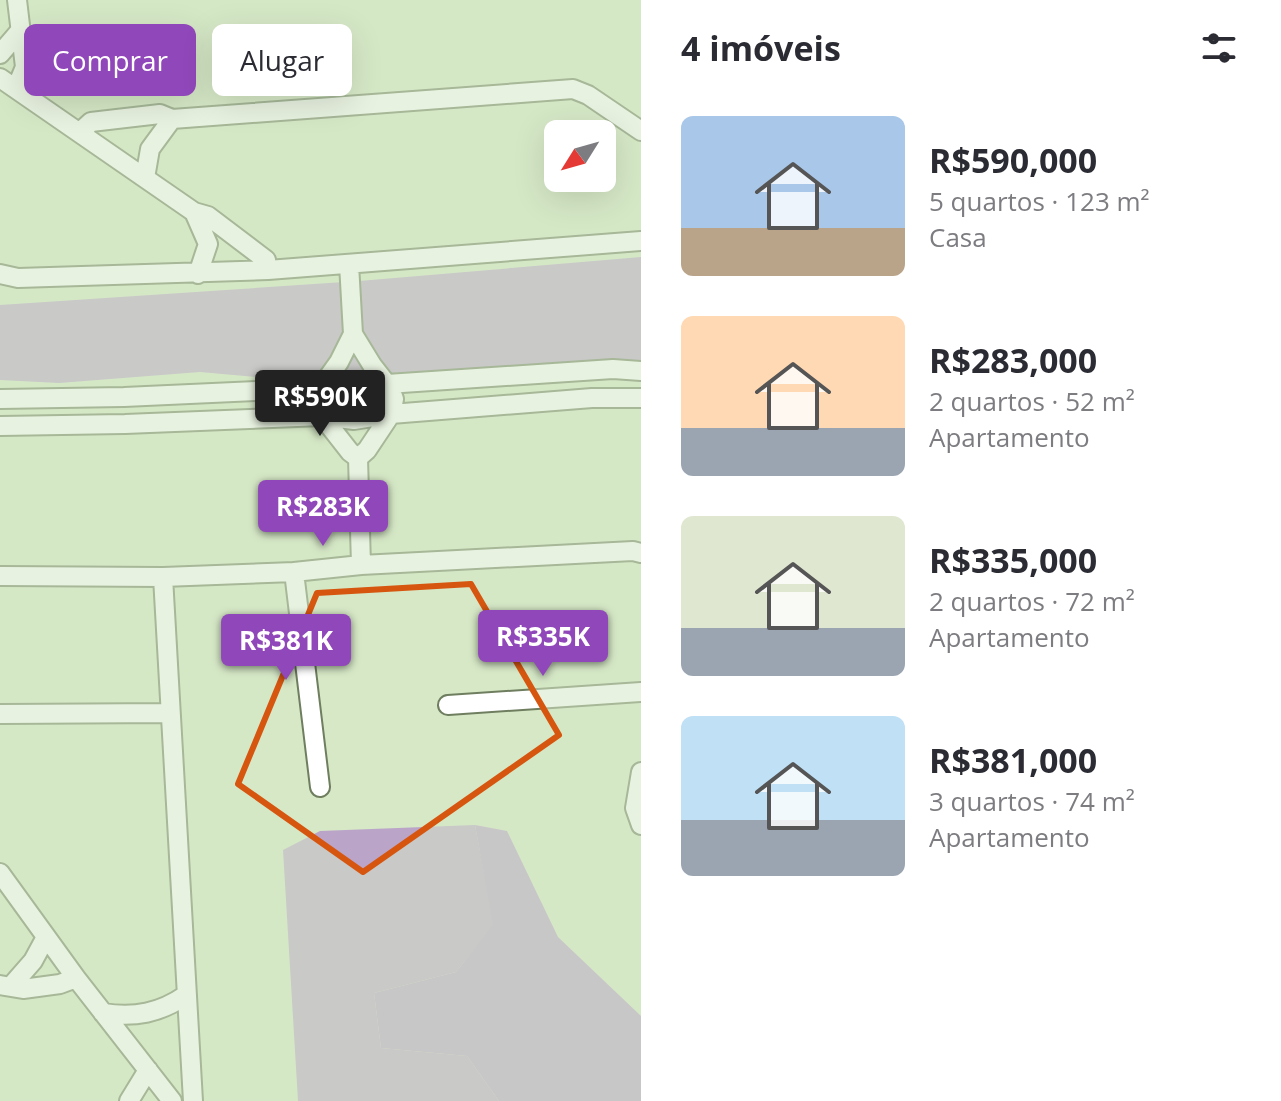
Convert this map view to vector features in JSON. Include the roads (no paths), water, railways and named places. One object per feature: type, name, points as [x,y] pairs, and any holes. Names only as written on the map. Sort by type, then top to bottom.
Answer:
[{"type":"street","points":[[16,89],[25,67],[17,0]]},
{"type":"street","points":[[0,54],[19,32]]},
{"type":"street","points":[[0,78],[194,212],[208,216],[266,260],[268,270]]},
{"type":"street","points":[[80,132],[91,122],[160,114],[172,119],[573,89],[588,95],[641,131]]},
{"type":"street","points":[[145,178],[150,149],[172,119]]},
{"type":"street","points":[[194,212],[208,244],[198,274]]},
{"type":"street","points":[[0,274],[18,278],[198,274],[641,241]]},
{"type":"street","points":[[349,264],[353,334],[339,362],[320,388],[317,400],[322,416],[358,458]]},
{"type":"street","points":[[353,334],[394,399],[391,414],[367,450],[358,458],[361,565]]},
{"type":"street","points":[[0,399],[124,397],[320,388],[351,381],[387,384],[613,369],[641,371]]},
{"type":"street","points":[[0,426],[322,416],[354,420],[391,414],[592,398],[641,398]]},
{"type":"street","points":[[0,576],[163,577],[641,553]]},
{"type":"street","points":[[294,572],[320,787]]},
{"type":"street","points":[[163,577],[193,1101]]},
{"type":"street","points":[[448,705],[641,692]]},
{"type":"street","points":[[0,714],[170,713]]},
{"type":"street","points":[[641,772],[635,808],[641,825]]},
{"type":"street","points":[[0,873],[76,978],[172,1101]]},
{"type":"street","points":[[6,985],[33,961],[46,937]]},
{"type":"street","points":[[6,985],[23,989],[60,984],[76,978]]},
{"type":"street","points":[[103,1013],[147,1014],[186,995]]},
{"type":"street","points":[[129,1101],[148,1070]]}]
